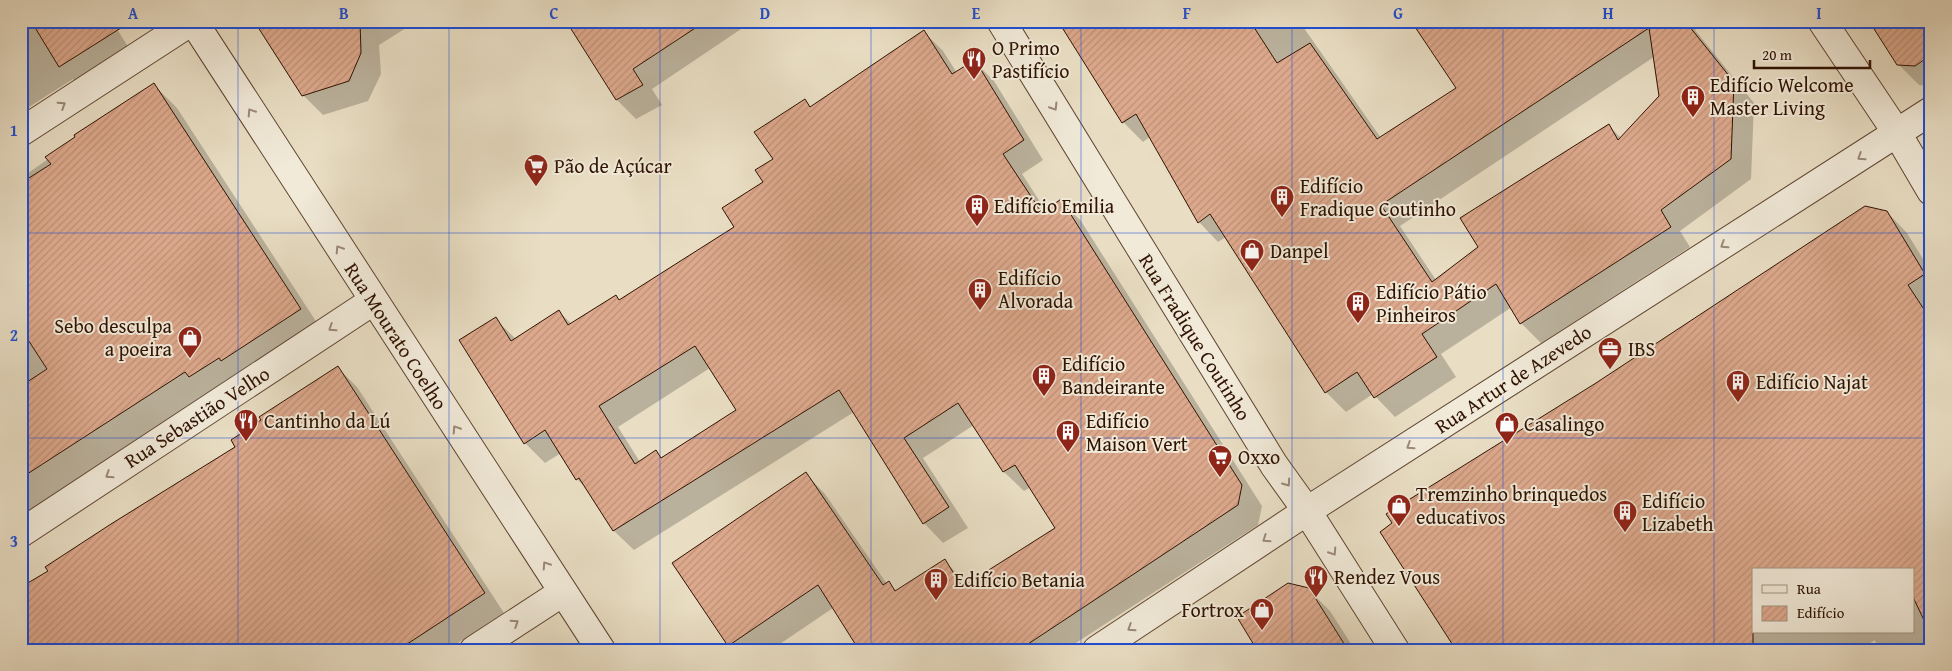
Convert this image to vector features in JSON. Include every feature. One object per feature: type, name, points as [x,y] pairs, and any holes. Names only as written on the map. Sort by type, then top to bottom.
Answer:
[{"type":"street","points":[[21,132],[192,21]]},
{"type":"street","name":"Rua Mourato Coelho","points":[[192,21],[601,650]]},
{"type":"street","name":"Rua Fradique Coutinho","points":[[1001,21],[1274,465],[1307,511],[1395,650]]},
{"type":"street","points":[[1822,21],[1897,134],[1931,191]]},
{"type":"street","name":"Rua Artur de Azevedo","points":[[1097,650],[1307,511],[1931,111]]},
{"type":"street","name":"Rua Sebastião Velho","points":[[21,533],[373,301]]},
{"type":"street","points":[[474,650],[563,592]]},
{"type":"building","points":[[31,21],[132,21],[59,67]]},
{"type":"building","points":[[254,21],[360,21],[361,53],[349,81],[302,96]]},
{"type":"building","points":[[566,21],[706,21],[633,69],[643,85],[616,100]]},
{"type":"building","points":[[1058,21],[1250,21],[1277,63],[1310,43],[1377,139],[1456,88],[1411,21],[1685,21],[1734,82],[1731,159],[1661,210],[1671,227],[1520,324],[1496,284],[1422,334],[1437,357],[1374,398],[1357,372],[1325,393],[1210,214],[1198,223],[1136,114],[1122,123]],"holes":[[[1649,28],[1659,96],[1618,140],[1609,124],[1460,218],[1478,247],[1432,282],[1381,205]]]},
{"type":"building","points":[[1869,21],[1931,21],[1931,55],[1915,66],[1897,65]]},
{"type":"building","points":[[924,30],[952,74],[975,60],[1024,140],[1003,154],[1042,213],[1061,199],[1242,485],[1238,505],[1019,650],[859,650],[818,585],[728,646],[672,563],[806,472],[883,585],[889,581],[895,591],[945,559],[962,587],[1055,528],[1015,465],[1003,472],[958,403],[904,438],[949,507],[923,524],[839,390],[613,531],[579,478],[576,480],[545,430],[524,444],[459,340],[496,317],[511,341],[559,310],[568,325],[616,295],[619,300],[734,227],[722,208],[763,182],[755,170],[773,159],[754,132],[805,99],[810,107]],"holes":[[[695,346],[736,410],[661,458],[656,450],[635,464],[599,406]]]},
{"type":"building","points":[[154,83],[301,309],[221,361],[219,358],[189,377],[185,372],[21,478],[21,386],[47,369],[21,329],[21,183],[51,164],[45,157],[75,137],[74,135]]},
{"type":"building","points":[[1865,206],[1887,211],[1925,274],[1908,285],[1931,320],[1931,635],[1914,599],[1914,568],[1752,568],[1753,650],[1456,650],[1380,532],[1392,523],[1386,514],[1596,383]]},
{"type":"building","points":[[338,366],[485,593],[398,650],[21,650],[21,587],[48,571],[45,567],[235,447],[231,440],[261,420],[259,417]]},
{"type":"building","points":[[1288,583],[1309,588],[1348,650],[1257,650],[1237,617]]},
{"type":"place","name":"O Primo Pastifício","points":[[974,80]]},
{"type":"place","name":"Edifício Welcome Master Living","points":[[1693,118]]},
{"type":"place","name":"Pão de Açúcar","points":[[536,187]]},
{"type":"place","name":"Edifício Fradique Coutinho","points":[[1282,218]]},
{"type":"place","name":"Edifício Emilia","points":[[977,227]]},
{"type":"place","name":"Danpel","points":[[1252,272]]},
{"type":"place","name":"Edifício Alvorada","points":[[980,311]]},
{"type":"place","name":"Edifício Pátio Pinheiros","points":[[1358,324]]},
{"type":"place","name":"Sebo desculpa a poeira","points":[[190,359]]},
{"type":"place","name":"IBS","points":[[1610,370]]},
{"type":"place","name":"Edifício Bandeirante","points":[[1044,397]]},
{"type":"place","name":"Edifício Najat","points":[[1738,403]]},
{"type":"place","name":"Cantinho da Lú","points":[[246,442]]},
{"type":"place","name":"Casalingo","points":[[1507,445]]},
{"type":"place","name":"Edifício Maison Vert","points":[[1068,453]]},
{"type":"place","name":"Oxxo","points":[[1220,478]]},
{"type":"place","name":"Tremzinho brinquedos educativos","points":[[1399,527]]},
{"type":"place","name":"Edifício Lizabeth","points":[[1625,533]]},
{"type":"place","name":"Rendez Vous","points":[[1316,598]]},
{"type":"place","name":"Edifício Betania","points":[[936,601]]},
{"type":"place","name":"Fortrox","points":[[1262,631]]}]
